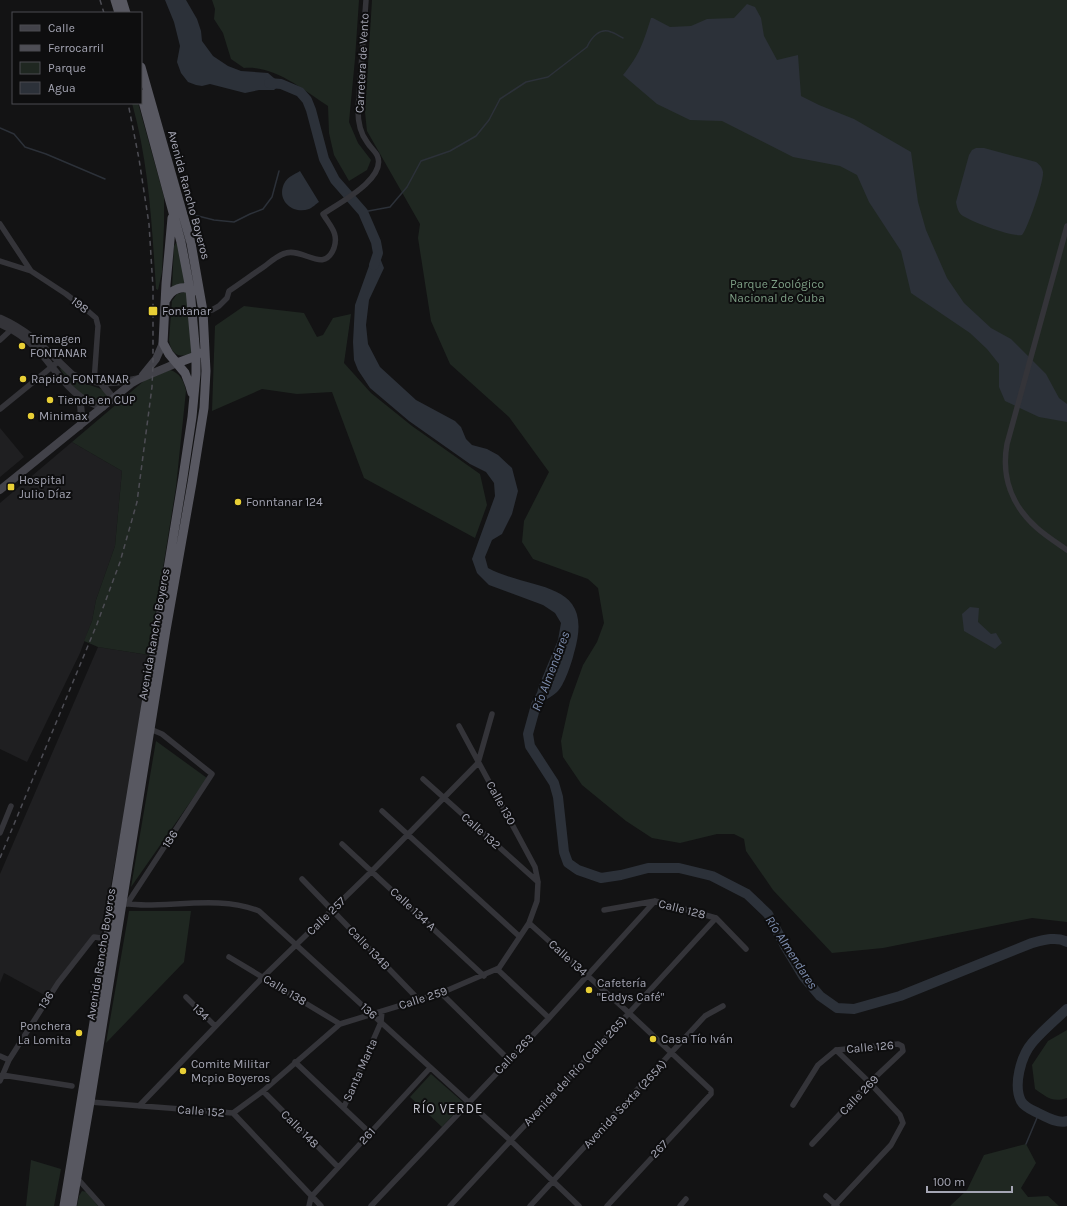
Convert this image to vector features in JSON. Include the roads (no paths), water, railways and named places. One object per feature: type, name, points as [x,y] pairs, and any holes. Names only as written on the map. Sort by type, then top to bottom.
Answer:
[{"type":"highway","points":[[115,0],[119,12]]},
{"type":"highway","points":[[122,0],[126,12]]},
{"type":"highway","name":"Avenida Rancho Boyeros","points":[[72,1206],[124,903],[150,729],[202,419],[206,381],[202,307],[191,243],[142,71]]},
{"type":"highway","name":"Avenida Rancho Boyeros","points":[[64,1206],[185,462],[196,374],[196,356],[190,289],[181,242],[142,98]]},
{"type":"highway","points":[[169,197],[172,228],[167,269],[163,343],[169,354],[183,370],[189,381],[193,405]]},
{"type":"highway","points":[[166,300],[170,293],[176,289],[190,289],[195,292],[202,307]]},
{"type":"highway","points":[[177,363],[196,356],[204,345]]},
{"type":"main road","points":[[0,490],[139,378],[156,359],[163,343]]},
{"type":"main road","points":[[139,378],[177,363]]},
{"type":"street","name":"Carretera de Vento","points":[[202,307],[212,310],[228,298],[229,291],[280,255],[291,252],[321,261],[326,258],[334,248],[335,233],[323,214],[364,186],[377,171],[378,160],[376,153],[362,133],[358,123],[366,0]]},
{"type":"street","points":[[0,224],[31,271]]},
{"type":"street","points":[[1067,226],[1011,427],[1005,455],[1005,471],[1011,492],[1018,507],[1038,529],[1067,550]]},
{"type":"street","points":[[0,261],[31,271]]},
{"type":"street","name":"198","points":[[31,271],[66,294],[96,318],[98,326],[98,382]]},
{"type":"street","points":[[0,318],[41,343],[73,375],[98,382],[114,384],[139,378]]},
{"type":"street","points":[[0,324],[14,327],[78,396],[89,403],[103,407]]},
{"type":"street","points":[[0,340],[14,327]]},
{"type":"street","points":[[0,409],[59,361]]},
{"type":"street","points":[[98,382],[113,398]]},
{"type":"street","points":[[78,396],[81,403],[82,417],[80,426]]},
{"type":"street","name":"Calle 257","points":[[139,1106],[263,977],[372,871],[478,763],[492,714]]},
{"type":"street","name":"Calle 130","points":[[459,726],[535,867],[538,882]]},
{"type":"street","name":"186","points":[[124,903],[212,774],[162,734],[150,729]]},
{"type":"street","name":"Calle 132","points":[[423,779],[538,882]]},
{"type":"street","points":[[0,833],[11,806]]},
{"type":"street","points":[[382,810],[519,936]]},
{"type":"street","name":"Calle 134 A","points":[[342,844],[484,976]]},
{"type":"street","name":"Calle 134B","points":[[302,879],[419,1000]]},
{"type":"street","name":"Calle 259","points":[[233,1113],[263,1091],[340,1024],[441,993],[484,976],[499,968],[529,923],[537,901],[538,882]]},
{"type":"street","name":"Calle 128","points":[[604,910],[655,901],[716,918],[746,949]]},
{"type":"street","name":"Calle 263","points":[[371,1206],[549,1018],[655,901]]},
{"type":"street","name":"136","points":[[124,903],[145,905],[204,903],[247,906],[259,911],[554,1181],[579,1206]]},
{"type":"street","name":"Avenida del Río (Calle 265)","points":[[450,1206],[716,918]]},
{"type":"street","name":"Calle 134","points":[[529,923],[629,1013],[712,1092]]},
{"type":"street","name":"136","points":[[1,1078],[9,1060],[58,983],[94,938],[108,939]]},
{"type":"street","name":"Calle 138","points":[[229,957],[340,1024]]},
{"type":"street","points":[[497,969],[549,1018]]},
{"type":"street","points":[[441,993],[509,1060]]},
{"type":"street","name":"134","points":[[186,997],[215,1026]]},
{"type":"street","name":"Avenida Sexta (265A)","points":[[530,1206],[705,1016],[723,1006]]},
{"type":"street","name":"Santa Marta","points":[[344,1107],[381,1022],[382,1011]]},
{"type":"street","name":"Calle 126","points":[[793,1105],[818,1065],[836,1050],[898,1044],[902,1046]]},
{"type":"street","name":"Calle 269","points":[[812,1144],[870,1083],[903,1051],[902,1046]]},
{"type":"street","points":[[826,1196],[835,1206],[891,1145],[903,1123],[900,1115],[836,1050]]},
{"type":"street","points":[[0,1056],[9,1060]]},
{"type":"street","points":[[295,1062],[370,1133]]},
{"type":"street","name":"261","points":[[308,1206],[311,1197],[430,1068]]},
{"type":"street","points":[[1,1078],[72,1086]]},
{"type":"street","name":"Calle 148","points":[[263,1091],[338,1167]]},
{"type":"street","name":"267","points":[[607,1206],[712,1092]]},
{"type":"street","name":"Calle 152","points":[[90,1102],[233,1113],[321,1206]]},
{"type":"street","points":[[78,1178],[102,1206]]},
{"type":"street","points":[[680,1206],[686,1199]]},
{"type":"water","points":[[165,0],[186,0],[197,19],[201,31],[202,41],[213,56],[228,66],[241,71],[268,73],[281,84],[274,90],[259,90],[245,93],[210,84],[202,86],[188,82],[181,73],[177,62],[180,46],[174,22]]},
{"type":"water","points":[[747,4],[755,7],[761,18],[764,36],[777,60],[798,55],[801,96],[854,119],[911,152],[918,202],[926,230],[947,278],[964,303],[991,328],[1011,339],[1046,374],[1059,398],[1067,404],[1067,422],[1039,417],[1005,401],[999,387],[999,364],[987,349],[970,333],[911,293],[901,251],[869,202],[857,175],[840,166],[793,157],[722,121],[690,120],[657,104],[623,75],[640,48],[651,18],[670,27],[691,26],[707,19],[734,18]]},
{"type":"water","points":[[976,148],[984,148],[1036,162],[1040,165],[1043,172],[1043,177],[1032,214],[1022,235],[1010,234],[983,225],[961,215],[959,212],[956,202],[969,155],[972,150]]},
{"type":"water","points":[[300,171],[319,202],[310,208],[297,210],[291,208],[284,200],[282,188],[286,180]]},
{"type":"water","points":[[378,253],[384,268],[369,300],[366,325],[368,344],[380,367],[416,400],[455,421],[461,427],[466,439],[472,445],[487,449],[498,455],[512,468],[518,491],[512,514],[502,534],[492,540],[485,557],[488,568],[506,576],[556,592],[568,600],[576,612],[578,629],[570,668],[560,689],[555,694],[536,705],[538,688],[558,640],[561,623],[555,613],[543,605],[489,585],[477,573],[472,559],[495,496],[494,483],[486,472],[470,464],[409,421],[370,388],[358,370],[354,360],[353,342],[355,305],[369,266]]},
{"type":"water","points":[[970,607],[979,608],[978,622],[991,634],[996,633],[1002,643],[995,649],[964,631],[962,614]]},
{"type":"waterway","points":[[363,212],[390,207],[407,187],[421,161],[450,151],[476,136],[489,120],[500,99],[526,82],[548,77],[587,47],[596,34],[607,31],[623,38]]},
{"type":"waterway","name":"Río Almendares","points":[[269,83],[281,84],[300,92],[307,100],[324,159],[335,180],[363,212],[376,242],[378,253],[374,265]]},
{"type":"waterway","points":[[0,128],[14,134],[25,147],[46,154],[105,179]]},
{"type":"waterway","points":[[190,214],[214,220],[234,222],[263,209],[272,197],[279,171]]},
{"type":"waterway","name":"Río Almendares","points":[[542,694],[536,705],[528,734],[530,746],[554,783],[558,797],[564,852],[568,863],[578,870],[601,878],[621,875],[648,868],[679,868],[712,876],[747,894],[768,914],[803,976],[820,996],[837,1008],[854,1009],[900,996],[1032,943],[1054,939],[1067,942]]},
{"type":"waterway","name":"Río Almendares","points":[[1067,1009],[1032,1043],[1025,1055],[1019,1071],[1018,1079],[1019,1094],[1022,1103],[1026,1107],[1052,1120],[1060,1122],[1067,1121]]},
{"type":"waterway","points":[[1026,1144],[1039,1113]]},
{"type":"railway","points":[[100,0],[104,12]]},
{"type":"railway","points":[[0,858],[97,624],[120,562],[137,502],[152,387],[153,288],[149,224],[139,159],[128,104]]},
{"type":"place","name":"Fontanar","points":[[153,311]]},
{"type":"place","name":"Trimagen FONTANAR","points":[[22,346]]},
{"type":"place","name":"Rapido FONTANAR","points":[[23,379]]},
{"type":"place","name":"Tienda en CUP","points":[[50,400]]},
{"type":"place","name":"Minimax","points":[[31,416]]},
{"type":"place","name":"Hospital Julio Díaz","points":[[11,487]]},
{"type":"place","name":"Fonntanar 124","points":[[238,502]]},
{"type":"place","name":"Cafetería \"Eddys Café\"","points":[[589,990]]},
{"type":"place","name":"Ponchera La Lomita","points":[[79,1033]]},
{"type":"place","name":"Casa Tío Iván","points":[[653,1039]]},
{"type":"place","name":"Comite Militar Mcpio Boyeros","points":[[183,1071]]},
{"type":"district","name":"RÍO VERDE","points":[[448,1108]]},
{"type":"park label","name":"Parque Zoológico Nacional de Cuba","points":[[777,291]]}]
